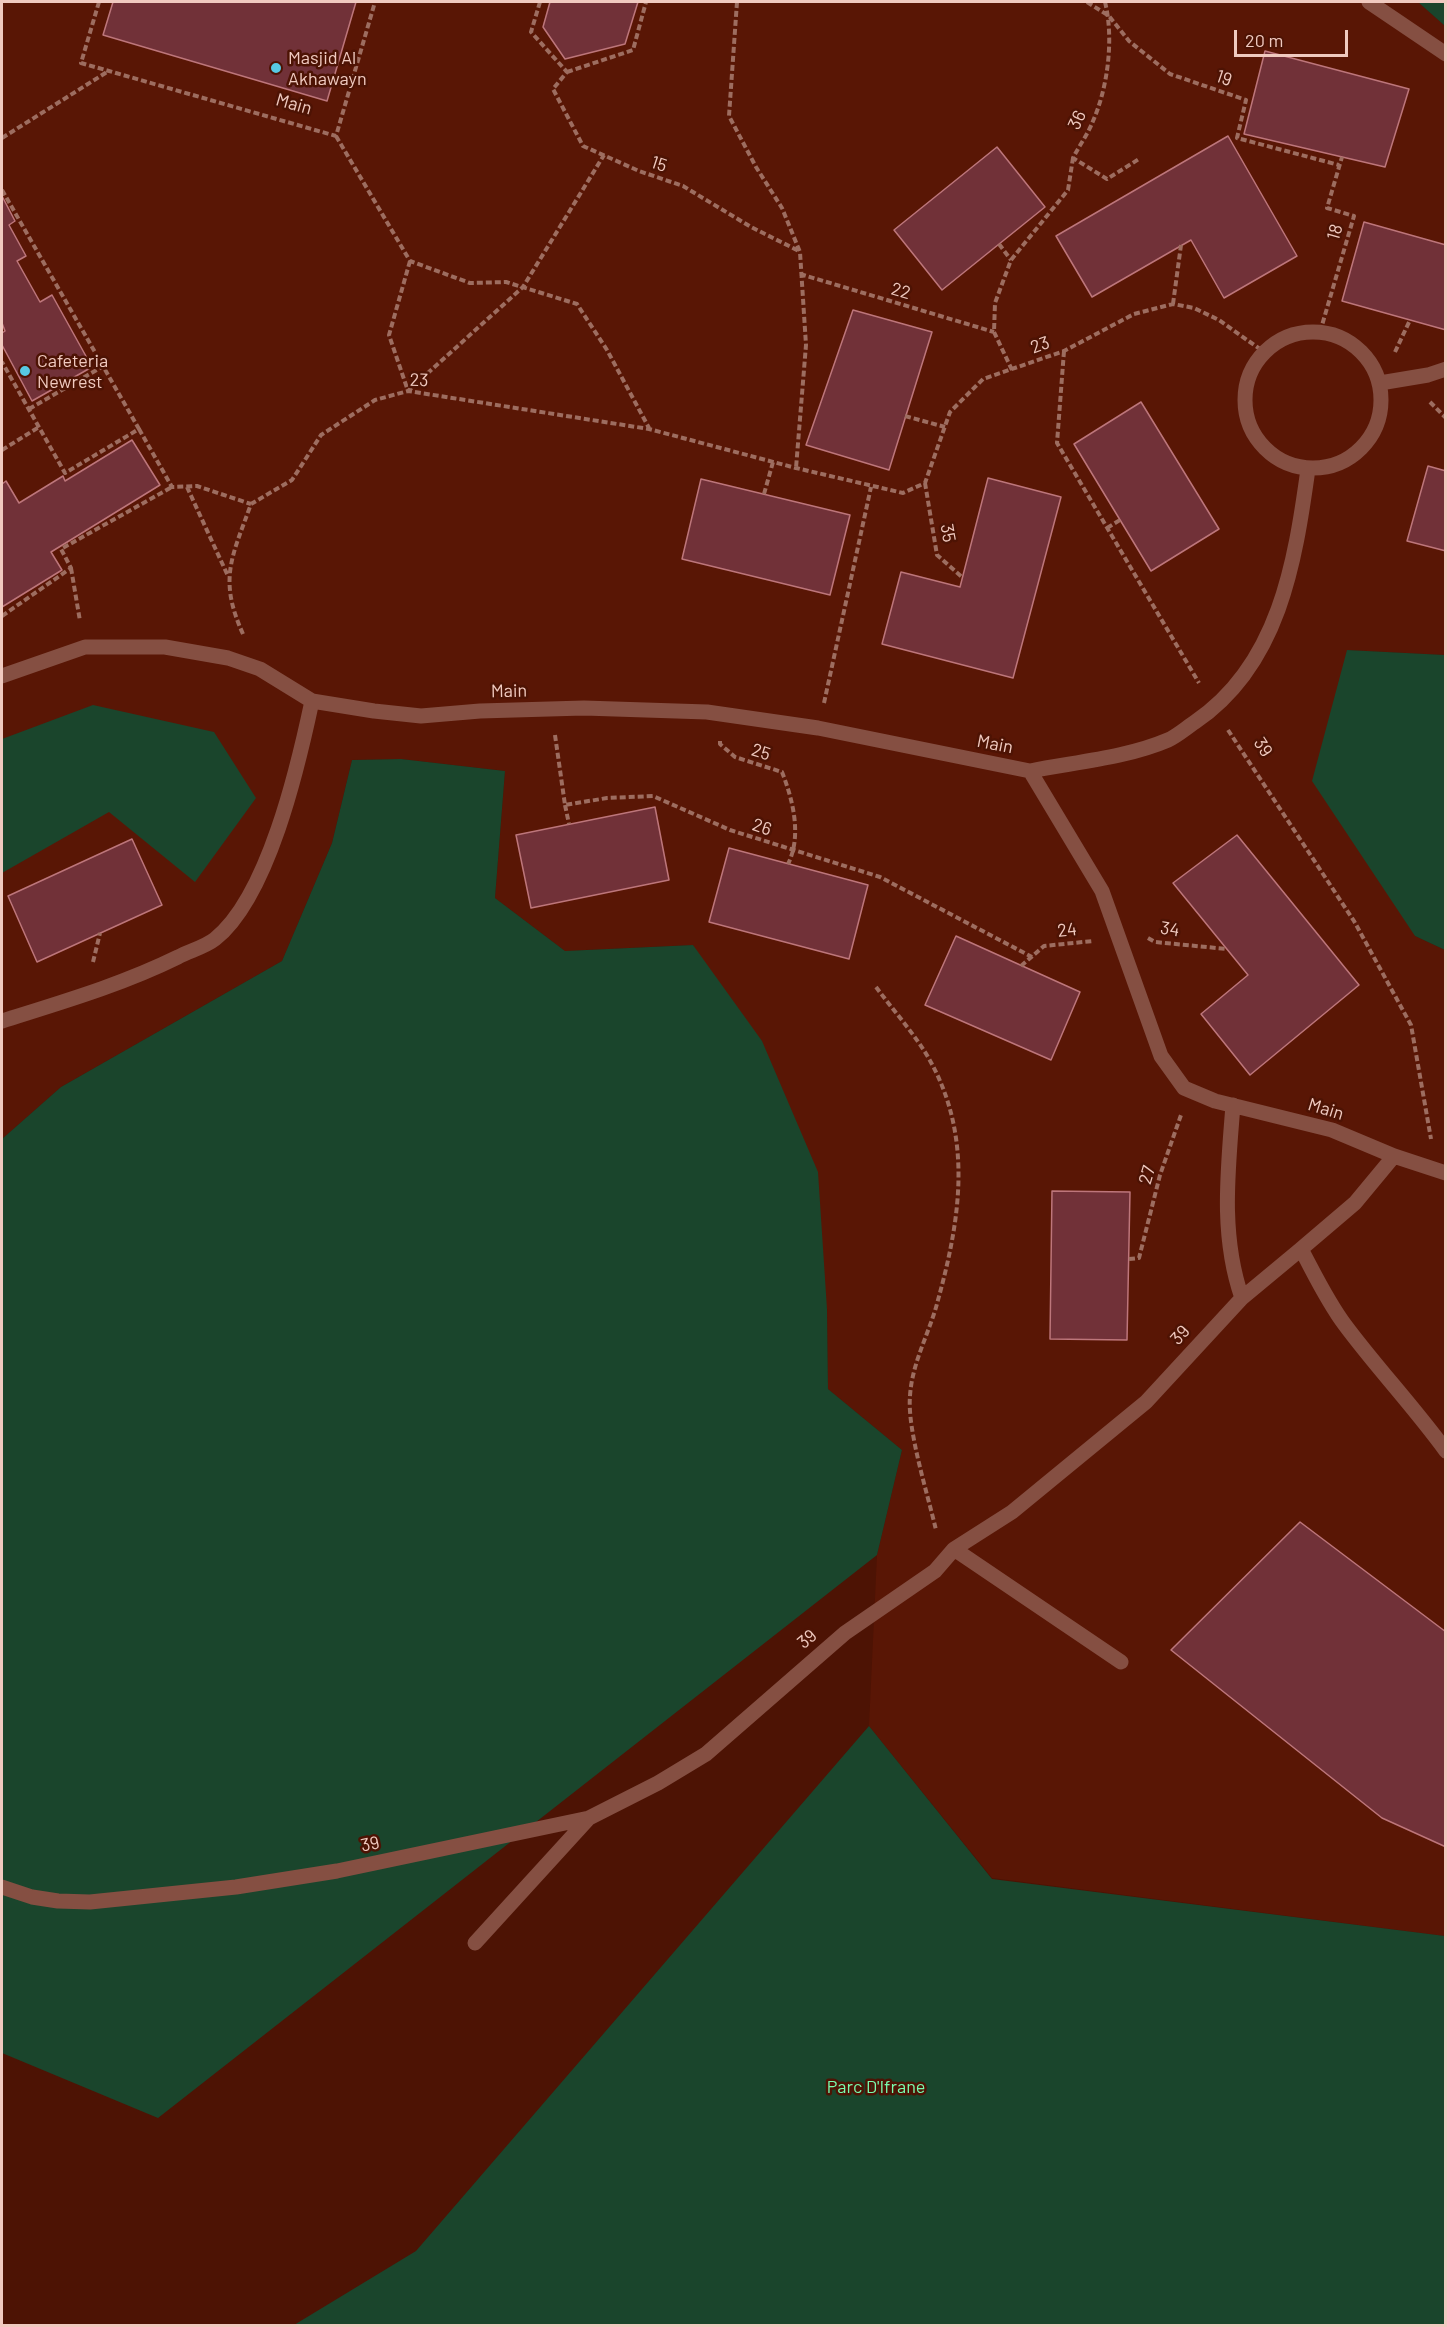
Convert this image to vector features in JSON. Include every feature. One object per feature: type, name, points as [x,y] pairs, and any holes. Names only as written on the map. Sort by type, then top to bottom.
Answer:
[{"type":"lane","points":[[1369,2],[1446,54]]},
{"type":"lane","points":[[1307,331],[1320,332],[1331,333],[1353,344],[1370,361],[1380,383],[1381,409],[1373,434],[1357,453],[1334,465],[1308,469],[1290,465],[1273,455],[1259,442],[1249,425],[1245,406],[1246,386],[1252,368],[1264,352],[1283,338],[1307,331]]},
{"type":"lane","points":[[1380,383],[1428,375],[1446,369]]},
{"type":"lane","name":"Main","points":[[2,676],[85,647],[165,647],[228,658],[260,669],[312,701],[421,716],[480,711],[551,709],[722,715],[818,728],[1030,771],[1115,755],[1168,740],[1215,709],[1234,690],[1256,661],[1270,631],[1288,577],[1308,469]]},
{"type":"lane","points":[[2,1021],[135,978],[214,939],[243,908],[260,878],[300,755],[312,701]]},
{"type":"lane","name":"Main","points":[[1030,771],[1102,891],[1114,919],[1161,1056],[1172,1074],[1190,1092],[1332,1130],[1394,1156]]},
{"type":"lane","points":[[1233,1105],[1226,1211],[1228,1250],[1242,1298]]},
{"type":"lane","points":[[1441,1171],[1394,1156],[1355,1203],[1301,1249],[1323,1292],[1345,1324],[1446,1451]]},
{"type":"lane","name":"39","points":[[2,1887],[32,1897],[90,1902],[236,1887],[337,1871],[589,1818],[658,1784],[706,1754],[845,1633],[935,1571],[954,1549],[1012,1512],[1146,1402],[1242,1298],[1301,1249]]},
{"type":"lane","points":[[954,1549],[1121,1662]]},
{"type":"lane","points":[[475,1943],[589,1818]]},
{"type":"path","name":"Main","points":[[99,2],[81,63],[336,136]]},
{"type":"path","points":[[375,2],[336,136],[410,261],[470,283],[506,282],[577,304],[607,350],[649,429]]},
{"type":"path","points":[[540,2],[531,32],[567,72],[633,50],[646,2]]},
{"type":"path","points":[[738,2],[729,116],[756,167],[782,208],[800,252],[806,345],[796,468]]},
{"type":"path","points":[[1087,2],[1108,16]]},
{"type":"path","points":[[1105,2],[1108,16]]},
{"type":"path","name":"36","points":[[1108,16],[1106,75],[1094,121],[1072,158],[1107,179],[1139,159]]},
{"type":"path","name":"19","points":[[1108,16],[1129,41],[1170,74],[1246,100],[1237,138],[1339,165]]},
{"type":"path","points":[[2,138],[107,72]]},
{"type":"path","name":"15","points":[[567,72],[553,89],[583,146],[639,171],[683,186],[751,227],[800,252]]},
{"type":"path","points":[[410,261],[389,335],[408,391],[523,287],[604,155]]},
{"type":"path","points":[[1012,370],[994,332],[995,303],[1011,260],[1068,190],[1072,158]]},
{"type":"path","name":"18","points":[[1320,332],[1354,216],[1327,208],[1342,158]]},
{"type":"path","points":[[2,190],[172,487]]},
{"type":"path","points":[[999,244],[1011,260]]},
{"type":"path","points":[[1173,304],[1180,245]]},
{"type":"path","name":"22","points":[[800,274],[994,332]]},
{"type":"path","name":"23","points":[[251,504],[292,480],[321,435],[375,400],[408,391],[649,429],[871,487],[903,493],[925,483],[950,412],[983,380],[1064,351],[1134,314],[1173,304],[1194,308],[1219,320],[1264,352]]},
{"type":"path","name":"39","points":[[1064,351],[1057,443],[1215,709],[1354,921],[1411,1025],[1441,1171]]},
{"type":"path","points":[[2,362],[65,472],[139,429]]},
{"type":"path","points":[[29,409],[102,367]]},
{"type":"path","points":[[905,416],[945,427]]},
{"type":"path","points":[[2,450],[39,427]]},
{"type":"path","points":[[764,494],[772,462]]},
{"type":"path","name":"35","points":[[925,483],[938,555],[962,577]]},
{"type":"path","points":[[85,647],[70,568],[61,549],[172,487],[197,486],[251,504],[230,566],[228,596],[241,631],[260,669]]},
{"type":"path","points":[[187,487],[229,578]]},
{"type":"path","points":[[818,728],[871,487]]},
{"type":"path","points":[[1107,528],[1120,520]]},
{"type":"path","points":[[2,616],[70,568]]},
{"type":"path","points":[[551,709],[569,824]]},
{"type":"path","name":"25","points":[[722,715],[720,744],[735,757],[782,772],[796,832],[794,852]]},
{"type":"path","name":"26","points":[[566,805],[607,798],[653,796],[730,830],[880,878],[1032,957]]},
{"type":"path","points":[[788,864],[794,852]]},
{"type":"path","name":"34","points":[[1114,919],[1155,942],[1227,949]]},
{"type":"path","name":"24","points":[[1021,966],[1044,946],[1095,941],[1114,919]]},
{"type":"path","points":[[876,987],[927,1056],[946,1096],[957,1147],[960,1179],[949,1260],[934,1317],[914,1368],[910,1398],[912,1425],[937,1532],[954,1549]]},
{"type":"path","name":"27","points":[[1129,1258],[1139,1258],[1160,1175],[1190,1092]]},
{"type":"shaded area","points":[[2,2],[1418,2],[1445,26],[1445,655],[1348,650],[1415,936],[1445,950],[1445,1936],[992,1878],[869,1726],[877,1555],[902,1450],[828,1389],[827,1309],[693,945],[565,951],[495,898],[505,771],[401,759],[352,760],[332,843],[282,961],[61,1087],[2,1139]]},
{"type":"green space","points":[[1418,2],[1445,2],[1445,26]]},
{"type":"green space","points":[[1347,650],[1445,655],[1445,950],[1415,936],[1312,781]]},
{"type":"green space","points":[[93,705],[214,732],[256,798],[195,882],[109,812],[2,873],[2,739]]},
{"type":"green space","points":[[401,759],[505,771],[495,898],[565,951],[693,945],[762,1041],[818,1172],[827,1309],[828,1389],[902,1450],[877,1555],[158,2118],[2,2053],[2,1139],[61,1087],[282,961],[332,843],[352,760]]},
{"type":"green space","name":"Parc D'Ifrane","points":[[869,1726],[992,1879],[1445,1936],[1445,2325],[294,2325],[416,2251]]},
{"type":"building","name":"Masjid Al Akhawayn","points":[[113,2],[356,2],[327,101],[103,35]]},
{"type":"building","points":[[550,2],[638,2],[625,44],[565,59],[543,27]]},
{"type":"building","points":[[1265,51],[1409,89],[1385,167],[1244,134]]},
{"type":"building","points":[[1228,136],[1297,256],[1224,298],[1191,240],[1092,297],[1056,236]]},
{"type":"building","points":[[997,147],[1045,207],[942,290],[894,230]]},
{"type":"building","points":[[2,196],[15,221],[9,225],[26,256],[17,261],[40,302],[52,295],[92,367],[32,401],[2,345],[2,333],[5,331],[2,323]]},
{"type":"building","points":[[1364,222],[1446,245],[1446,330],[1342,301]]},
{"type":"building","points":[[853,310],[932,332],[889,470],[806,445]]},
{"type":"building","points":[[1141,402],[1219,529],[1151,571],[1074,444]]},
{"type":"building","points":[[132,440],[160,485],[51,552],[62,570],[2,607],[2,484],[6,481],[19,503],[63,476],[65,481]]},
{"type":"building","points":[[1428,466],[1446,471],[1446,551],[1407,541]]},
{"type":"building","points":[[988,478],[1061,497],[1013,678],[882,644],[901,572],[960,587]]},
{"type":"building","points":[[701,479],[850,515],[830,595],[682,559]]},
{"type":"building","points":[[655,807],[669,880],[531,908],[516,835]]},
{"type":"building","points":[[1237,835],[1359,985],[1250,1075],[1201,1014],[1248,975],[1173,883]]},
{"type":"building","points":[[132,839],[162,905],[37,962],[8,896]]},
{"type":"building","points":[[729,848],[868,885],[849,959],[709,922]]},
{"type":"building","points":[[956,936],[1080,992],[1051,1060],[925,1005]]},
{"type":"building","points":[[1052,1191],[1130,1192],[1127,1340],[1050,1339]]},
{"type":"building","points":[[1300,1522],[1446,1632],[1446,1847],[1382,1818],[1171,1650]]},
{"type":"place","name":"Masjid Al Akhawayn","points":[[276,68]]},
{"type":"place","name":"Cafeteria Newrest","points":[[25,371]]}]
